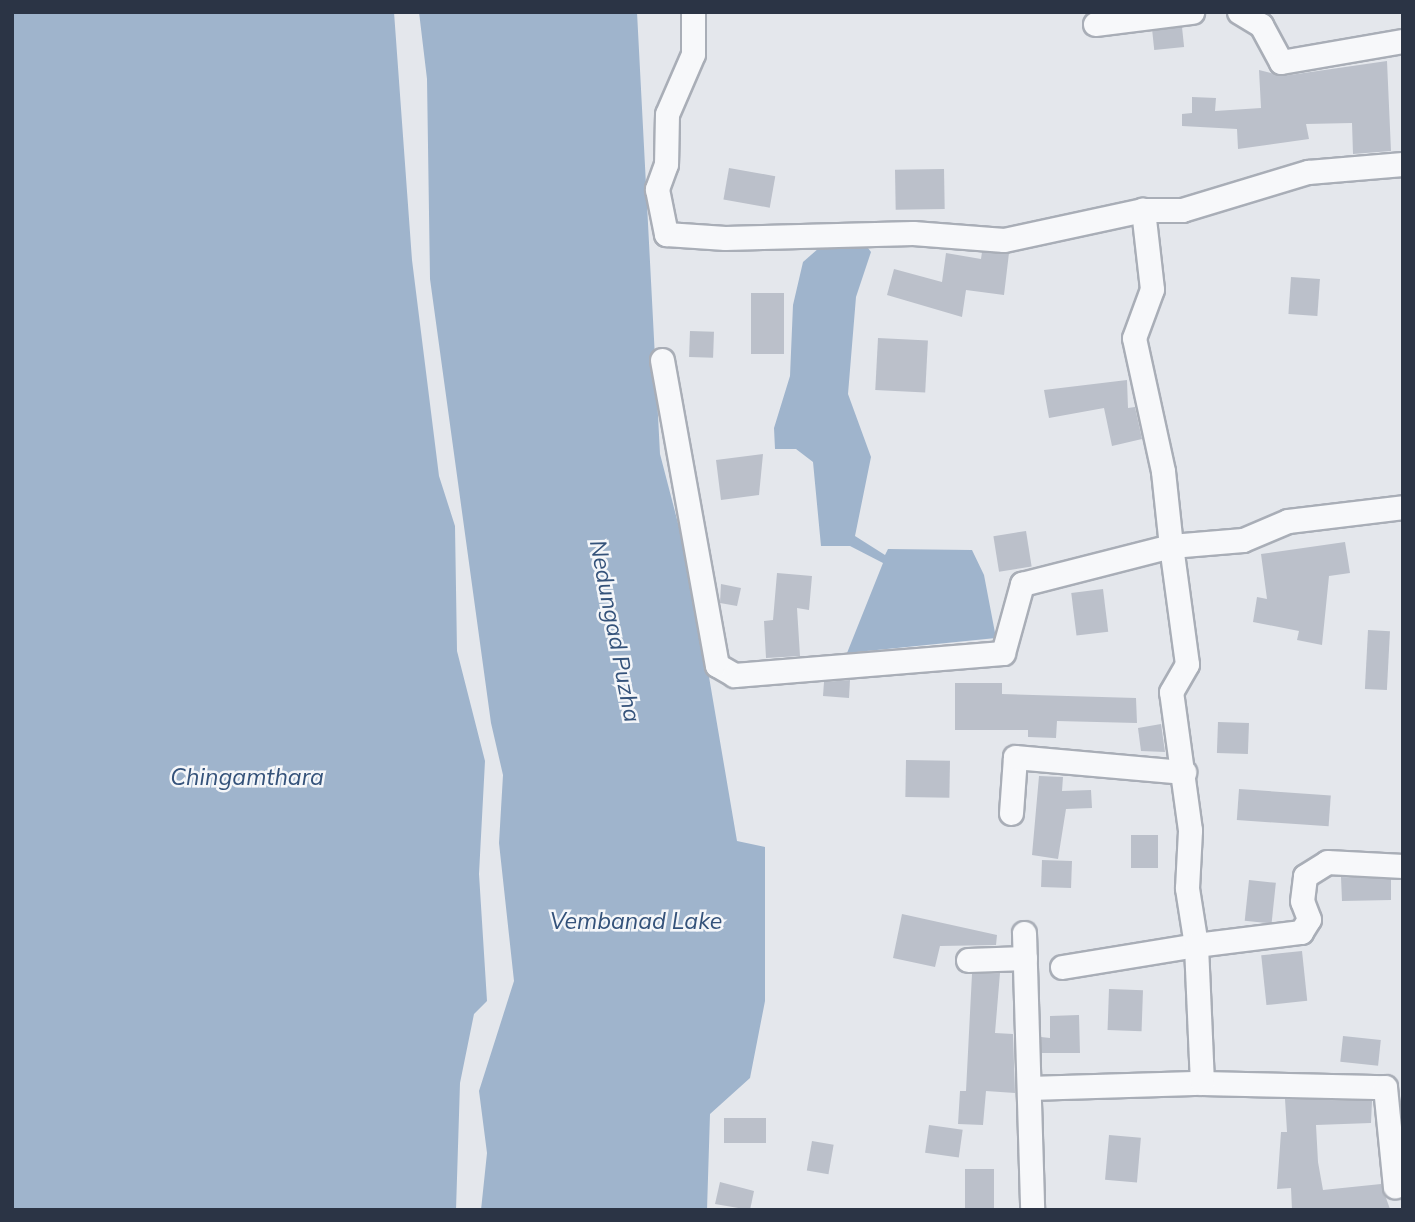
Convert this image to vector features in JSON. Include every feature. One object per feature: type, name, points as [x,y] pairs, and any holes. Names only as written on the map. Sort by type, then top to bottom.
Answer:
[{"type":"street","points":[[693,12],[693,54],[667,114],[666,164],[657,189],[666,234],[725,238],[913,233],[1004,240],[1143,210],[1182,210],[1308,172],[1403,164]]},
{"type":"street","points":[[1238,12],[1261,25],[1281,62],[1403,41]]},
{"type":"street","points":[[1095,24],[1179,13]]},
{"type":"street","points":[[1143,210],[1152,289],[1134,338],[1163,471],[1187,664],[1171,692],[1190,830],[1187,888],[1196,945],[1202,1083]]},
{"type":"street","points":[[662,360],[717,665],[734,675],[1003,653],[1022,584],[1171,546],[1243,540],[1288,521],[1403,507]]},
{"type":"street","points":[[1011,813],[1015,757],[1184,772]]},
{"type":"street","points":[[1062,967],[1196,945],[1301,932],[1309,919],[1302,901],[1305,876],[1326,862],[1403,866]]},
{"type":"street","points":[[1024,933],[1032,1210]]},
{"type":"street","points":[[968,960],[1025,958]]},
{"type":"street","points":[[1029,1088],[1202,1083],[1385,1087],[1395,1187]]},
{"type":"water","name":"Chingamthara","points":[[12,12],[394,12],[412,260],[439,476],[455,526],[457,651],[485,761],[479,874],[487,1001],[474,1014],[460,1083],[456,1210],[12,1210]]},
{"type":"water","name":"Vembanad Lake","points":[[419,12],[637,12],[660,454],[692,577],[737,841],[765,847],[765,1001],[750,1078],[710,1114],[707,1210],[481,1210],[487,1153],[479,1091],[514,981],[499,843],[503,775],[491,723],[430,279],[427,79]]},
{"type":"water","points":[[862,240],[871,252],[856,297],[848,394],[871,457],[855,536],[885,555],[888,549],[972,550],[984,575],[996,638],[847,653],[883,563],[850,546],[821,546],[813,462],[796,449],[775,449],[774,428],[790,376],[793,305],[803,262],[827,241]]},
{"type":"building","points":[[1182,27],[1184,47],[1154,50],[1152,30]]},
{"type":"building","points":[[1387,61],[1391,151],[1353,154],[1352,123],[1306,124],[1309,139],[1238,149],[1237,129],[1182,126],[1182,114],[1192,113],[1192,97],[1216,98],[1215,111],[1261,108],[1259,70],[1283,76]]},
{"type":"building","points":[[729,168],[775,176],[770,208],[723,200]]},
{"type":"building","points":[[944,169],[945,209],[896,210],[895,170]]},
{"type":"building","points":[[982,252],[1009,253],[1004,295],[966,290],[962,317],[887,295],[894,269],[942,282],[946,253],[981,259]]},
{"type":"building","points":[[1291,277],[1320,279],[1317,316],[1288,314]]},
{"type":"building","points":[[751,293],[784,293],[784,354],[751,354]]},
{"type":"building","points":[[690,331],[714,332],[713,358],[689,357]]},
{"type":"building","points":[[878,338],[928,341],[925,393],[875,390]]},
{"type":"building","points":[[1127,380],[1128,408],[1135,407],[1142,439],[1112,446],[1104,408],[1049,418],[1044,390]]},
{"type":"building","points":[[763,454],[759,495],[721,500],[716,460]]},
{"type":"building","points":[[1026,531],[1032,567],[999,572],[993,536]]},
{"type":"building","points":[[1345,542],[1350,573],[1329,576],[1322,645],[1297,640],[1299,631],[1253,622],[1257,597],[1267,599],[1261,554]]},
{"type":"building","points":[[777,573],[812,576],[809,610],[797,608],[800,656],[766,658],[764,621],[773,620]]},
{"type":"building","points":[[721,584],[741,588],[737,606],[720,603]]},
{"type":"building","points":[[1103,589],[1108,632],[1076,636],[1071,593]]},
{"type":"building","points":[[1368,630],[1390,631],[1387,690],[1365,689]]},
{"type":"building","points":[[850,680],[849,698],[823,696],[824,682]]},
{"type":"building","points":[[955,683],[1002,683],[1002,694],[1136,698],[1137,723],[1057,721],[1056,738],[1028,737],[1028,730],[955,730]]},
{"type":"building","points":[[1218,722],[1249,723],[1248,754],[1217,753]]},
{"type":"building","points":[[1161,724],[1165,752],[1141,751],[1138,728]]},
{"type":"building","points":[[906,760],[950,761],[949,798],[905,797]]},
{"type":"building","points":[[1039,776],[1063,777],[1062,791],[1091,790],[1092,808],[1066,809],[1058,859],[1032,855]]},
{"type":"building","points":[[1239,789],[1331,795],[1329,826],[1237,820]]},
{"type":"building","points":[[1131,835],[1158,835],[1158,868],[1131,868]]},
{"type":"building","points":[[1042,860],[1072,861],[1071,888],[1041,887]]},
{"type":"building","points":[[1341,877],[1391,879],[1391,900],[1342,901]]},
{"type":"building","points":[[1249,880],[1276,883],[1272,924],[1245,921]]},
{"type":"building","points":[[902,914],[997,935],[996,945],[940,946],[935,967],[893,958]]},
{"type":"building","points":[[1302,951],[1307,1001],[1266,1005],[1261,955]]},
{"type":"building","points":[[1000,973],[995,1033],[1013,1034],[1015,1093],[986,1091],[983,1125],[958,1124],[960,1091],[966,1091],[972,974]]},
{"type":"building","points":[[1109,989],[1143,990],[1142,1031],[1108,1030]]},
{"type":"building","points":[[1079,1015],[1080,1053],[1041,1053],[1041,1037],[1050,1038],[1050,1016]]},
{"type":"building","points":[[1343,1036],[1381,1040],[1378,1066],[1340,1062]]},
{"type":"building","points":[[1285,1099],[1372,1101],[1371,1123],[1316,1125],[1318,1162],[1323,1190],[1381,1184],[1390,1209],[1292,1210],[1291,1188],[1277,1189],[1281,1132],[1287,1132]]},
{"type":"building","points":[[724,1118],[766,1118],[766,1143],[724,1143]]},
{"type":"building","points":[[929,1125],[963,1130],[959,1157],[925,1153]]},
{"type":"building","points":[[1109,1135],[1141,1138],[1137,1183],[1105,1180]]},
{"type":"building","points":[[812,1141],[834,1145],[828,1174],[807,1171]]},
{"type":"building","points":[[965,1169],[994,1169],[994,1209],[965,1209]]},
{"type":"building","points":[[720,1182],[754,1191],[750,1210],[715,1204]]},
{"type":"water label","name":"Nedungad Puzha","points":[[615,631]]}]
